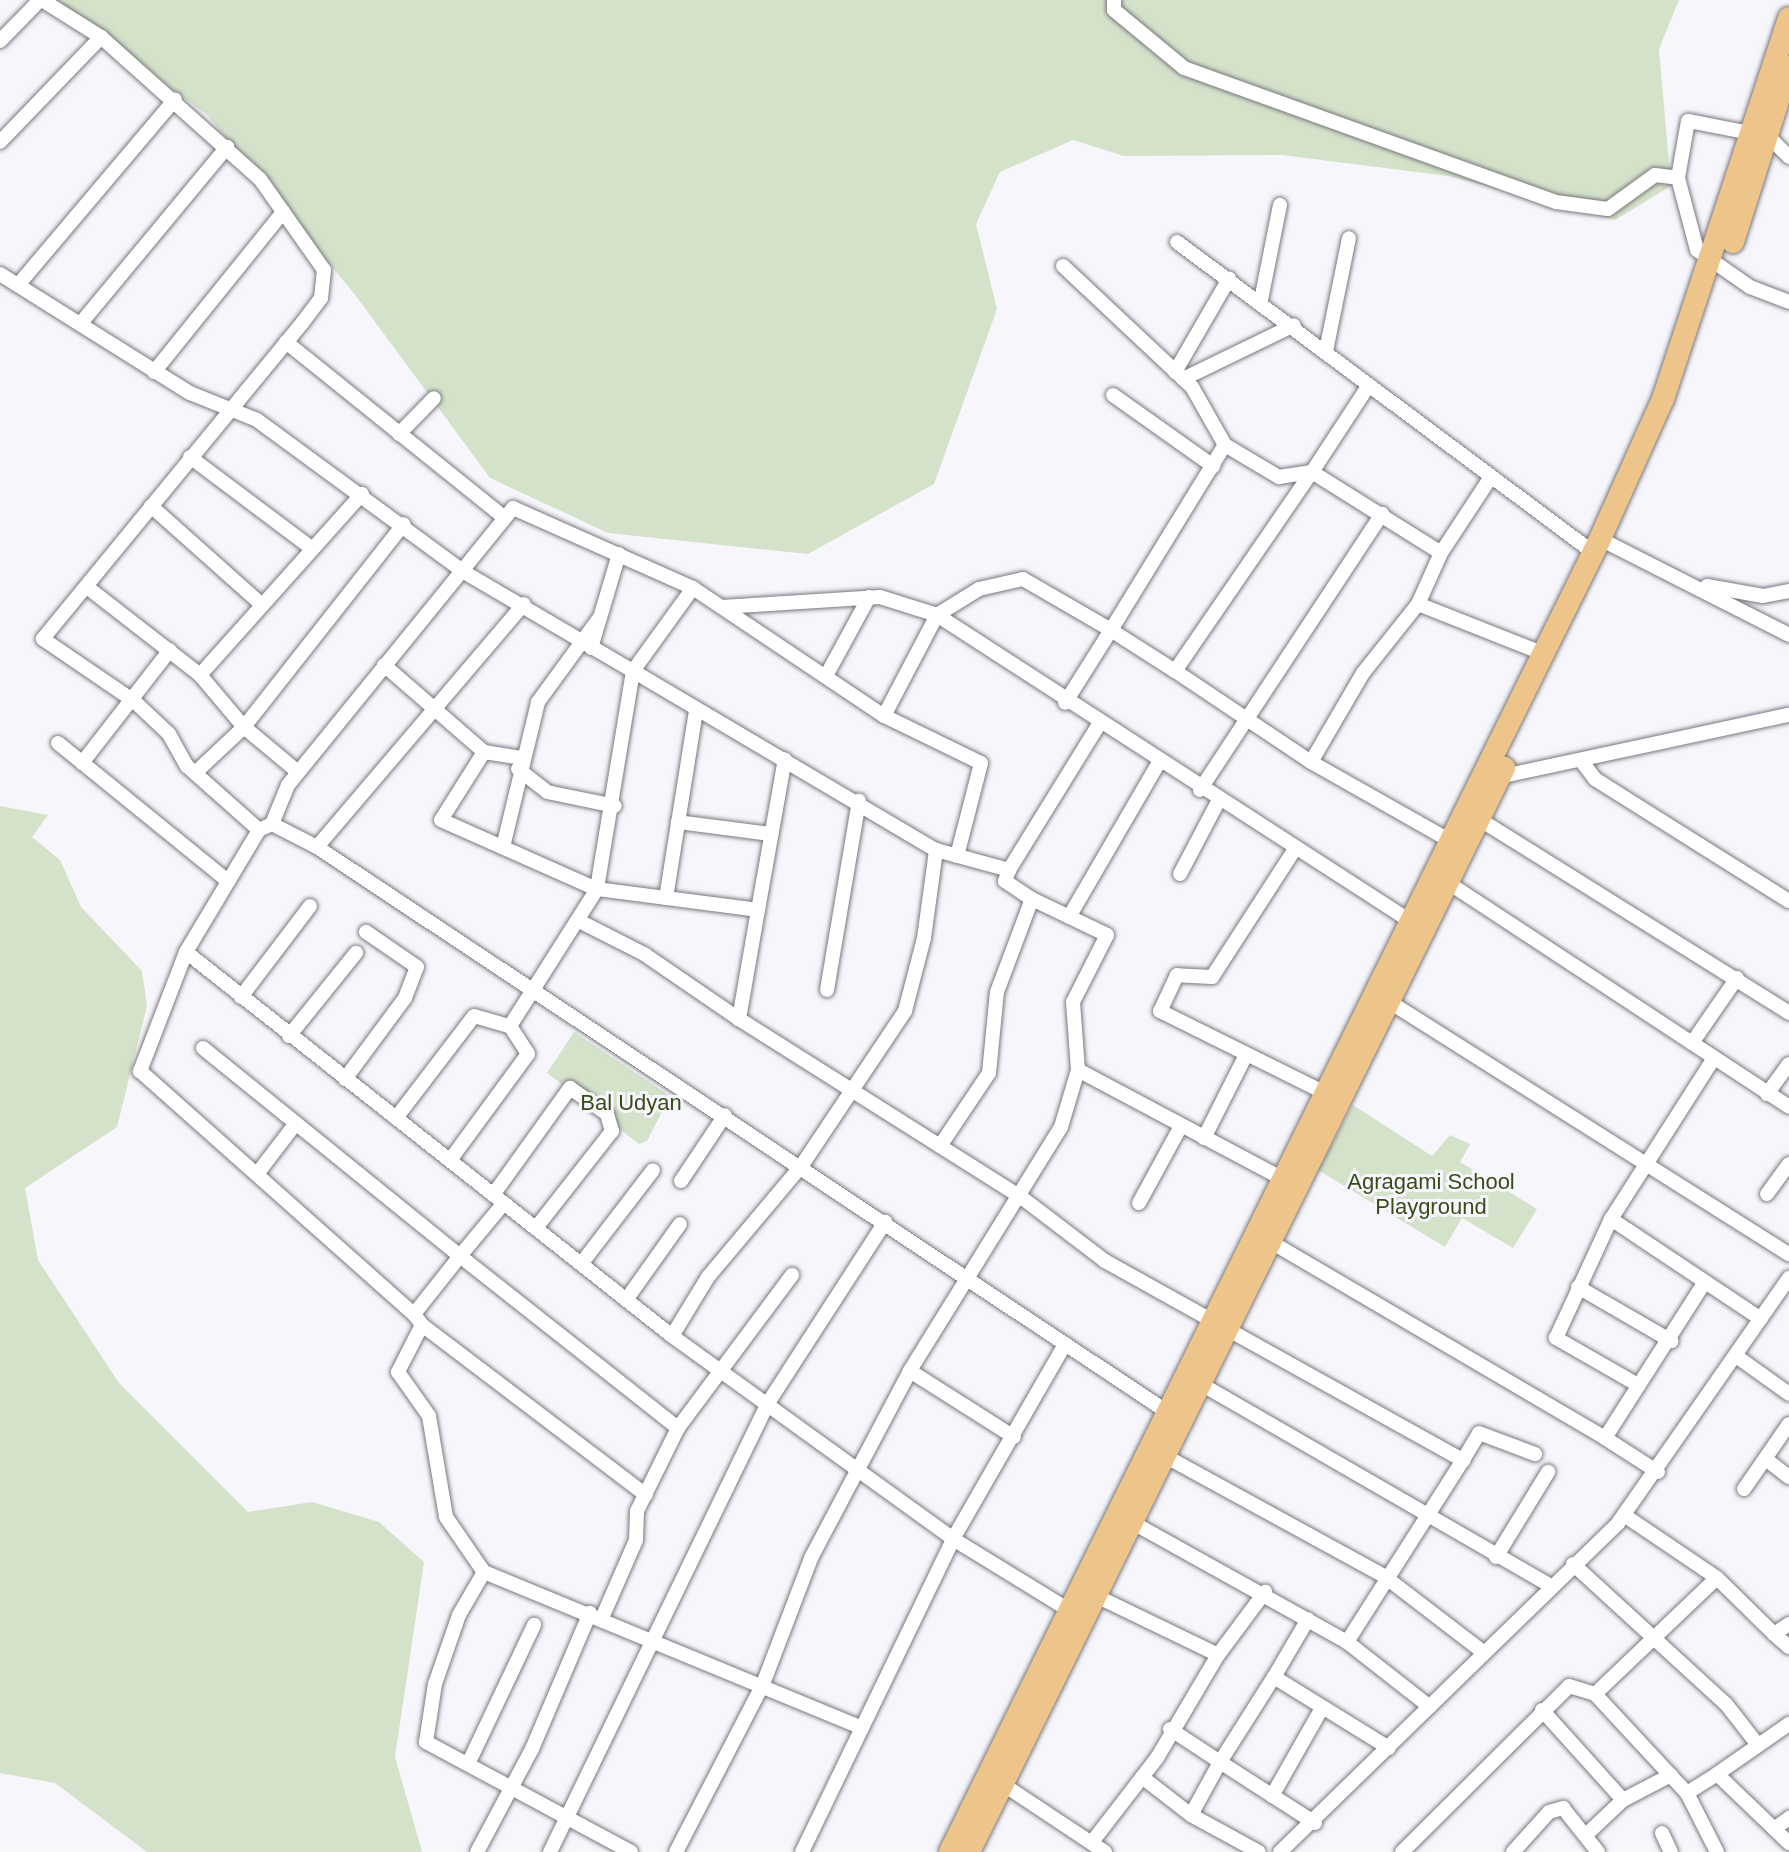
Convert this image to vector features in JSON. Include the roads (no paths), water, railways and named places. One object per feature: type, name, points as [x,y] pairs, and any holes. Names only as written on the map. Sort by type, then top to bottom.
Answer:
[{"type":"main road","points":[[950,1852],[1069,1610],[1086,1592],[1133,1523],[1201,1384],[1219,1328],[1321,1091],[1449,840],[1491,779],[1602,548],[1718,268],[1759,134],[1788,24]]},
{"type":"main road","points":[[1759,134],[1788,77]]},
{"type":"main road","points":[[969,1852],[1169,1413],[1271,1242],[1385,999],[1479,819],[1491,779],[1544,654],[1602,548]]},
{"type":"street","points":[[0,41],[41,0],[101,37],[227,147],[283,212],[324,270],[321,298],[43,639],[134,701],[195,773],[266,827],[317,847],[802,1165],[1169,1413]]},
{"type":"street","points":[[1114,0],[1114,10],[1184,68],[1556,202],[1608,209],[1655,175],[1678,178]]},
{"type":"street","points":[[0,142],[101,37]]},
{"type":"street","points":[[18,285],[175,99]]},
{"type":"street","points":[[1789,157],[1759,134],[1688,121],[1678,178],[1697,250],[1718,268],[1789,302]]},
{"type":"street","points":[[81,323],[227,147]]},
{"type":"street","points":[[1261,300],[1280,205]]},
{"type":"street","points":[[154,372],[283,212]]},
{"type":"street","points":[[1326,351],[1349,238]]},
{"type":"street","points":[[1177,242],[1261,300],[1491,477],[1602,548],[1693,584],[1789,635]]},
{"type":"street","points":[[1063,266],[1179,376],[1225,445],[1279,477],[1312,472],[1441,553]]},
{"type":"street","points":[[0,274],[154,372],[232,408],[362,494],[464,572],[524,604],[696,711],[859,801],[936,850],[1009,870]]},
{"type":"street","points":[[1179,376],[1229,279]]},
{"type":"street","points":[[1179,376],[1294,325]]},
{"type":"street","points":[[286,342],[504,517]]},
{"type":"street","points":[[1175,671],[1369,385]]},
{"type":"street","points":[[1113,395],[1213,466]]},
{"type":"street","points":[[399,434],[434,398]]},
{"type":"street","points":[[1065,703],[1225,445]]},
{"type":"street","points":[[190,457],[311,548]]},
{"type":"street","points":[[1311,762],[1363,673],[1418,604],[1441,553],[1491,477]]},
{"type":"street","points":[[200,675],[260,603],[362,494]]},
{"type":"street","points":[[151,506],[260,603]]},
{"type":"street","points":[[646,1495],[418,1319],[140,1071],[186,952],[298,772],[464,572],[504,517],[517,508],[693,588],[884,716],[981,763],[957,856]]},
{"type":"street","points":[[1200,790],[1244,718],[1382,514]]},
{"type":"street","points":[[195,773],[244,727],[404,524]]},
{"type":"street","points":[[503,847],[519,763],[538,702],[584,644],[600,617],[619,554]]},
{"type":"street","points":[[884,716],[937,615],[979,589],[1023,579],[1111,630],[1311,762],[1449,840]]},
{"type":"street","points":[[1693,584],[1763,596],[1789,591]]},
{"type":"street","points":[[87,587],[200,675],[244,727],[298,772]]},
{"type":"street","points":[[510,1026],[581,922],[597,889],[615,806],[633,671],[693,588]]},
{"type":"street","points":[[722,607],[869,597],[937,615],[1098,726],[1293,852],[1407,919]]},
{"type":"street","points":[[826,676],[869,597]]},
{"type":"street","points":[[317,847],[524,604]]},
{"type":"street","points":[[1418,604],[1544,654]]},
{"type":"street","points":[[82,763],[134,701],[170,650]]},
{"type":"street","points":[[384,665],[433,714],[484,752],[519,763],[547,792],[615,806]]},
{"type":"street","points":[[666,898],[696,711]]},
{"type":"street","points":[[1491,779],[1583,763],[1789,715]]},
{"type":"street","points":[[676,1852],[763,1684],[811,1558],[861,1475],[910,1371],[964,1277],[1021,1197],[1061,1127],[1078,1070],[1073,1002],[1107,935],[1032,899],[1005,881],[1098,726]]},
{"type":"street","points":[[58,743],[228,881]]},
{"type":"street","points":[[484,752],[441,817],[597,889],[758,910]]},
{"type":"street","points":[[739,1019],[785,759]]},
{"type":"street","points":[[1583,763],[1595,779],[1788,899]]},
{"type":"street","points":[[1069,917],[1158,764]]},
{"type":"street","points":[[827,990],[859,801]]},
{"type":"street","points":[[1180,874],[1218,802]]},
{"type":"street","points":[[1479,819],[1789,1013]]},
{"type":"street","points":[[678,822],[771,834]]},
{"type":"street","points":[[672,1336],[708,1277],[802,1165],[905,1011],[924,938],[936,850]]},
{"type":"street","points":[[1293,852],[1212,977],[1177,975],[1160,1011],[1321,1091]]},
{"type":"street","points":[[1447,882],[1789,1107]]},
{"type":"street","points":[[940,1146],[989,1073],[997,992],[1032,899]]},
{"type":"street","points":[[241,997],[310,906]]},
{"type":"street","points":[[581,922],[644,954],[739,1019],[853,1086],[1021,1197],[1105,1261],[1219,1328],[1463,1460]]},
{"type":"street","points":[[345,1079],[405,998],[417,967],[366,932]]},
{"type":"street","points":[[186,952],[672,1336],[953,1539],[1069,1610]]},
{"type":"street","points":[[289,1036],[356,953]]},
{"type":"street","points":[[1692,1043],[1737,978]]},
{"type":"street","points":[[1385,999],[1789,1254]]},
{"type":"street","points":[[396,1118],[474,1016],[510,1026],[528,1054],[450,1160]]},
{"type":"street","points":[[203,1048],[678,1428]]},
{"type":"street","points":[[1204,1138],[1246,1055]]},
{"type":"street","points":[[1638,1385],[1556,1338],[1611,1219],[1714,1058]]},
{"type":"street","points":[[1767,1094],[1789,1064]]},
{"type":"street","points":[[1078,1070],[1281,1178]]},
{"type":"street","points":[[536,1228],[612,1131],[607,1114],[570,1088],[418,1319],[398,1372],[429,1416],[446,1517],[484,1572],[763,1684],[862,1728]]},
{"type":"street","points":[[681,1181],[725,1115]]},
{"type":"street","points":[[257,1174],[296,1123]]},
{"type":"street","points":[[1139,1203],[1181,1126]]},
{"type":"street","points":[[1767,1194],[1789,1164]]},
{"type":"street","points":[[581,1264],[653,1170]]},
{"type":"street","points":[[1611,1219],[1761,1319]]},
{"type":"street","points":[[550,1852],[768,1403],[885,1222]]},
{"type":"street","points":[[626,1300],[680,1224]]},
{"type":"street","points":[[1271,1242],[1658,1472]]},
{"type":"street","points":[[477,1852],[636,1540],[646,1495],[678,1428],[792,1275]]},
{"type":"street","points":[[1280,1852],[1315,1823],[1549,1585],[1624,1515],[1658,1472],[1789,1278]]},
{"type":"street","points":[[1605,1438],[1638,1385],[1671,1341],[1704,1283]]},
{"type":"street","points":[[1578,1287],[1671,1341]]},
{"type":"street","points":[[802,1852],[953,1539],[1065,1344]]},
{"type":"street","points":[[1736,1356],[1789,1394]]},
{"type":"street","points":[[910,1371],[1014,1437]]},
{"type":"street","points":[[1201,1384],[1423,1516],[1549,1585]]},
{"type":"street","points":[[1744,1489],[1767,1460],[1789,1424]]},
{"type":"street","points":[[1347,1642],[1384,1576],[1479,1433],[1535,1454]]},
{"type":"street","points":[[1165,1456],[1384,1576],[1483,1652]]},
{"type":"street","points":[[1767,1460],[1789,1477]]},
{"type":"street","points":[[1496,1557],[1548,1472]]},
{"type":"street","points":[[1624,1515],[1717,1578],[1789,1647]]},
{"type":"street","points":[[1133,1523],[1265,1592],[1347,1642],[1430,1707]]},
{"type":"street","points":[[1495,1539],[1496,1557]]},
{"type":"street","points":[[1573,1564],[1652,1635],[1758,1745]]},
{"type":"street","points":[[484,1572],[445,1656],[426,1742],[513,1784],[631,1852]]},
{"type":"street","points":[[1595,1694],[1652,1635],[1717,1578]]},
{"type":"street","points":[[1086,1592],[1218,1655]]},
{"type":"street","points":[[1092,1842],[1142,1777],[1218,1655],[1265,1592]]},
{"type":"street","points":[[1191,1815],[1308,1619]]},
{"type":"street","points":[[1774,1634],[1789,1624]]},
{"type":"street","points":[[469,1762],[534,1625]]},
{"type":"street","points":[[1274,1677],[1389,1748]]},
{"type":"street","points":[[1402,1852],[1569,1686],[1595,1694],[1671,1775],[1687,1793],[1717,1852]]},
{"type":"street","points":[[1272,1796],[1322,1708]]},
{"type":"street","points":[[1542,1710],[1623,1800]]},
{"type":"street","points":[[1687,1793],[1789,1724]]},
{"type":"street","points":[[1170,1729],[1315,1823]]},
{"type":"street","points":[[1717,1774],[1781,1835]]},
{"type":"street","points":[[1587,1834],[1623,1800],[1671,1775]]},
{"type":"street","points":[[1142,1777],[1191,1815],[1259,1852]]},
{"type":"street","points":[[1001,1783],[1105,1852]]},
{"type":"street","points":[[1513,1852],[1549,1812],[1563,1808],[1587,1834],[1598,1852]]},
{"type":"street","points":[[1778,1852],[1789,1818]]},
{"type":"street","points":[[1662,1833],[1671,1852]]},
{"type":"park label","name":"Bal Udyan","points":[[631,1103]]},
{"type":"park label","name":"Agragami School Playground","points":[[1431,1194]]}]
